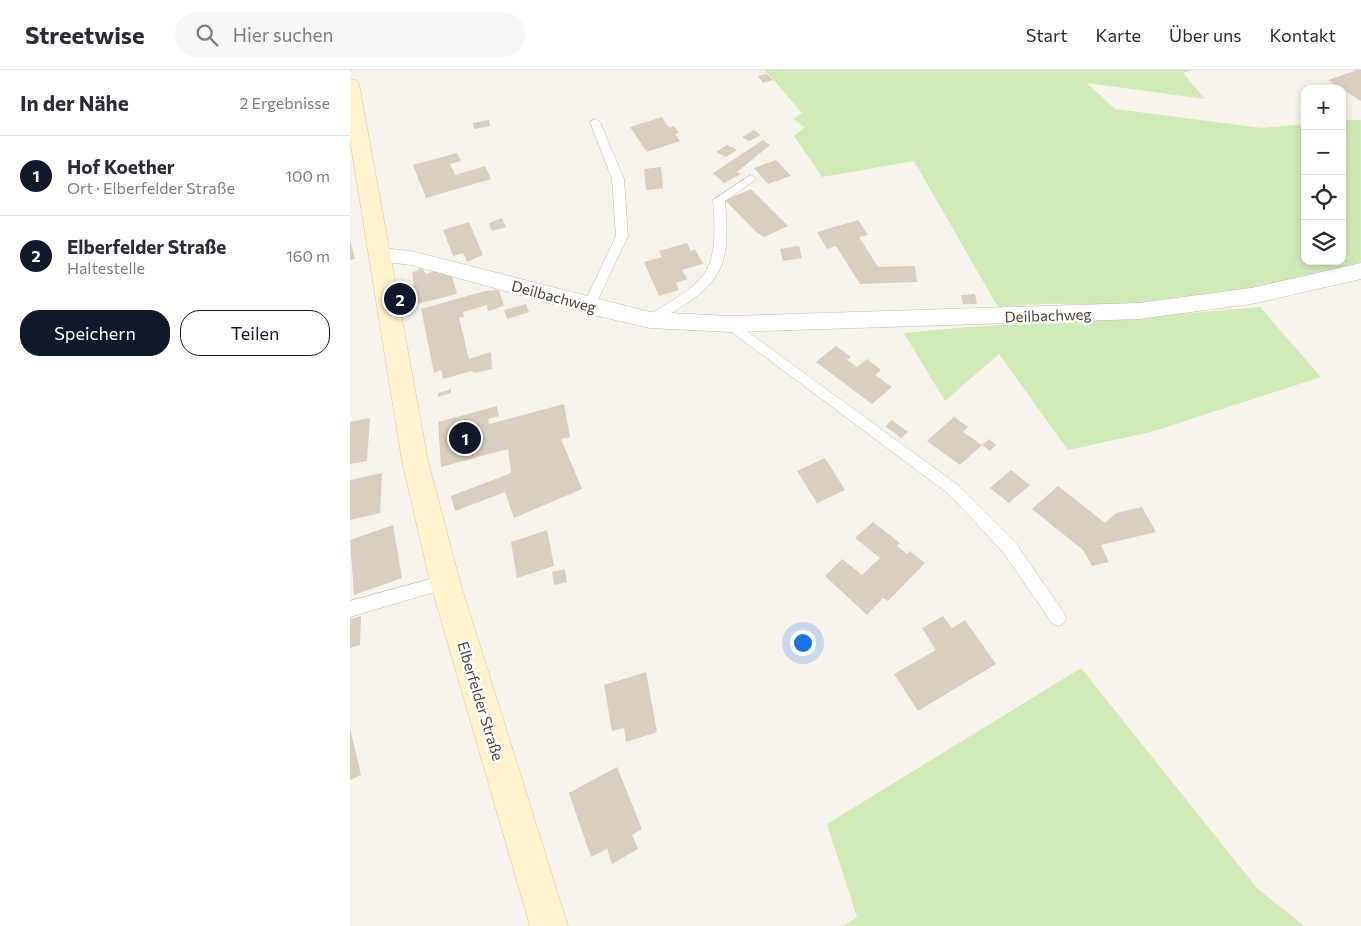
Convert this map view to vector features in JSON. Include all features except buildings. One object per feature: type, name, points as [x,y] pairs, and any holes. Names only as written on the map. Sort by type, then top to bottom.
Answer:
[{"type":"main road","name":"Elberfelder Straße","points":[[350,87],[415,461],[445,582],[549,926]]},
{"type":"street","name":"Deilbachweg","points":[[380,255],[411,258],[589,306],[650,320],[730,324],[1139,311],[1193,306],[1304,286],[1361,271]]},
{"type":"lane","points":[[589,306],[622,236],[618,179],[595,122]]},
{"type":"lane","points":[[650,320],[697,291],[715,270],[721,247],[719,200],[751,178]]},
{"type":"lane","points":[[730,324],[954,490],[1009,547],[1058,618]]},
{"type":"lane","points":[[350,610],[445,582]]},
{"type":"green space","points":[[765,70],[1192,70],[1183,73],[1205,99],[1087,83],[1115,109],[1262,128],[1301,124],[1301,265],[1346,265],[1346,120],[1361,120],[1361,262],[1307,277],[1252,289],[1196,298],[1122,304],[1034,304],[999,309],[914,161],[822,177],[794,136],[805,127],[793,119],[802,113]]},
{"type":"green space","points":[[1260,307],[1321,377],[1151,432],[1068,450],[999,354],[945,401],[904,333],[1171,314]]},
{"type":"green space","points":[[1081,668],[1257,888],[1304,926],[843,926],[857,917],[827,824]]},
{"type":"place","name":"Elberfelder Straße","points":[[400,299]]},
{"type":"place","name":"Hof Koether","points":[[465,438]]}]
